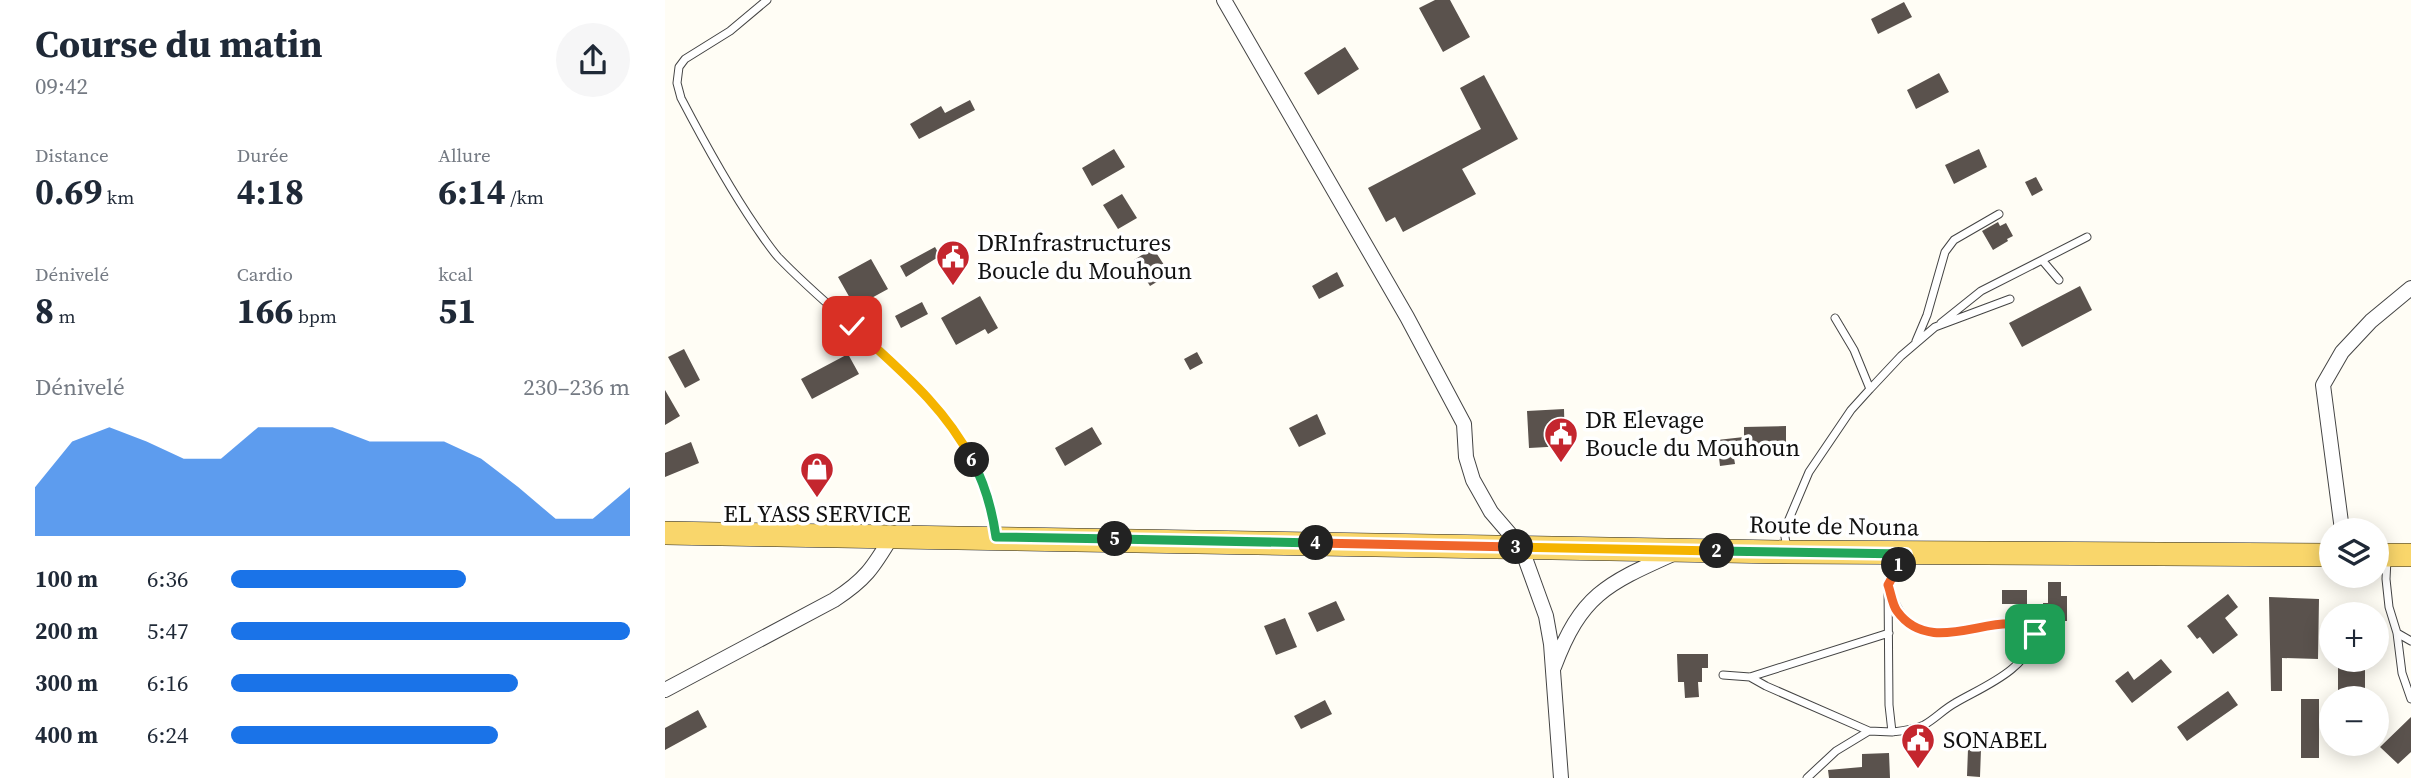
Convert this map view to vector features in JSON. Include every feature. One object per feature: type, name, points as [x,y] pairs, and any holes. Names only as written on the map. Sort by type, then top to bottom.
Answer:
[{"type":"main road","name":"Route de Nouna","points":[[665,533],[1906,554],[2319,555]]},
{"type":"main road","points":[[2389,555],[2411,555]]},
{"type":"street","points":[[1224,0],[1407,317],[1464,424],[1466,457],[1473,480],[1492,512],[1521,547],[1546,616],[1554,668],[1561,778]]},
{"type":"street","points":[[2340,518],[2323,385],[2342,352],[2371,321],[2411,288]]},
{"type":"street","points":[[665,690],[834,600],[857,584],[873,568],[892,536]]},
{"type":"street","points":[[1554,668],[1579,614],[1602,589],[1682,550]]},
{"type":"lane","points":[[767,0],[730,31],[685,59],[679,67],[677,83],[681,98],[733,193],[777,255],[935,404],[964,444],[983,481],[996,537]]},
{"type":"lane","points":[[1915,344],[1927,316],[1945,252],[1954,240],[1999,214]]},
{"type":"lane","points":[[1787,552],[1784,531],[1809,472],[1851,410],[1870,389],[1934,327],[1981,291],[2087,237]]},
{"type":"lane","points":[[2042,260],[2059,280]]},
{"type":"lane","points":[[1934,327],[2010,299]]},
{"type":"lane","points":[[1835,318],[1854,350],[1870,389]]},
{"type":"lane","points":[[1892,733],[1889,705],[1888,585],[1906,554]]},
{"type":"lane","points":[[1750,677],[1869,731],[1892,733],[1922,726],[1953,704],[1992,683],[2023,659],[2034,641],[2035,634],[2029,626],[2006,624],[1939,633],[1920,630],[1907,623],[1895,608],[1888,585]]},
{"type":"lane","points":[[2387,588],[2402,673],[2411,699]]},
{"type":"lane","points":[[1723,675],[1750,677],[1889,633]]},
{"type":"lane","points":[[2397,633],[2411,641]]},
{"type":"lane","points":[[1807,778],[1836,751],[1869,731]]},
{"type":"building","points":[[1435,0],[1450,0],[1470,37],[1443,52],[1419,8]]},
{"type":"building","points":[[1904,2],[1912,17],[1878,34],[1871,19]]},
{"type":"building","points":[[1345,47],[1359,69],[1318,95],[1304,73]]},
{"type":"building","points":[[1939,73],[1949,92],[1916,109],[1907,90]]},
{"type":"building","points":[[1484,75],[1518,139],[1462,169],[1476,194],[1403,232],[1395,217],[1386,222],[1368,188],[1481,129],[1460,88]]},
{"type":"building","points":[[970,100],[975,110],[919,139],[910,124],[941,106],[945,113]]},
{"type":"building","points":[[1114,149],[1125,167],[1092,186],[1082,168]]},
{"type":"building","points":[[1979,149],[1987,167],[1954,184],[1945,165]]},
{"type":"building","points":[[2036,177],[2043,190],[2032,196],[2025,182]]},
{"type":"building","points":[[1122,194],[1137,218],[1118,229],[1103,205]]},
{"type":"building","points":[[1998,222],[2000,226],[2006,223],[2013,236],[1993,250],[1982,231]]},
{"type":"building","points":[[935,247],[940,256],[906,277],[900,266]]},
{"type":"building","points":[[1153,248],[1170,274],[1150,286],[1134,260]]},
{"type":"building","points":[[871,259],[888,289],[855,307],[838,277]]},
{"type":"building","points":[[1337,272],[1344,286],[1319,299],[1312,286]]},
{"type":"building","points":[[2080,286],[2092,310],[2022,347],[2009,323]]},
{"type":"building","points":[[980,296],[998,328],[988,334],[985,329],[956,345],[941,318]]},
{"type":"building","points":[[922,302],[928,314],[901,328],[895,316]]},
{"type":"building","points":[[684,349],[700,380],[685,388],[668,357]]},
{"type":"building","points":[[1197,352],[1203,363],[1190,370],[1184,359]]},
{"type":"building","points":[[848,354],[859,374],[812,399],[801,379]]},
{"type":"building","points":[[665,390],[680,416],[665,425]]},
{"type":"building","points":[[1564,409],[1565,446],[1529,448],[1527,411]]},
{"type":"building","points":[[1317,414],[1326,434],[1299,447],[1289,428]]},
{"type":"building","points":[[1786,426],[1786,446],[1732,446],[1735,464],[1720,466],[1717,440],[1744,437],[1744,427]]},
{"type":"building","points":[[1092,427],[1102,444],[1065,466],[1055,448]]},
{"type":"building","points":[[691,442],[699,463],[665,477],[665,453]]},
{"type":"building","points":[[2048,582],[2061,582],[2061,596],[2067,596],[2067,621],[2044,621],[2043,603],[2048,603]]},
{"type":"building","points":[[2002,590],[2027,590],[2027,604],[2002,604]]},
{"type":"building","points":[[2228,594],[2238,607],[2225,618],[2238,635],[2213,654],[2187,626]]},
{"type":"building","points":[[2269,597],[2319,599],[2318,659],[2282,658],[2282,691],[2271,691]]},
{"type":"building","points":[[1336,601],[1345,620],[1317,632],[1308,613]]},
{"type":"building","points":[[1285,618],[1297,647],[1276,655],[1264,626]]},
{"type":"building","points":[[1677,654],[1708,654],[1708,668],[1702,668],[1702,682],[1698,682],[1699,697],[1685,698],[1684,682],[1678,682]]},
{"type":"building","points":[[2161,659],[2172,672],[2132,703],[2115,681],[2128,671],[2134,680]]},
{"type":"building","points":[[2338,672],[2365,672],[2365,686],[2338,686]]},
{"type":"building","points":[[2228,691],[2238,705],[2187,741],[2177,727]]},
{"type":"building","points":[[2301,699],[2319,699],[2319,758],[2301,758]]},
{"type":"building","points":[[1325,700],[1332,714],[1301,729],[1294,716]]},
{"type":"building","points":[[698,710],[707,727],[665,750],[665,728]]},
{"type":"building","points":[[2411,717],[2411,752],[2398,764],[2389,756],[2389,738]]},
{"type":"building","points":[[1968,749],[1981,749],[1980,777],[1967,776]]},
{"type":"building","points":[[1889,753],[1890,778],[1829,778],[1828,770],[1862,767],[1862,754]]},
{"type":"place","name":"DRInfrastructures Boucle du Mouhoun","points":[[953,287]]},
{"type":"place","name":"DR Elevage Boucle du Mouhoun","points":[[1561,464]]},
{"type":"place","name":"EL YASS SERVICE","points":[[817,499]]},
{"type":"place","name":"SONABEL","points":[[1918,770]]},
{"type":"route","points":[[852,326],[935,404],[964,444],[983,481],[996,537],[1906,554],[1888,585],[1895,608],[1907,623],[1920,630],[1939,633],[2006,624],[2029,626],[2035,634]]}]
